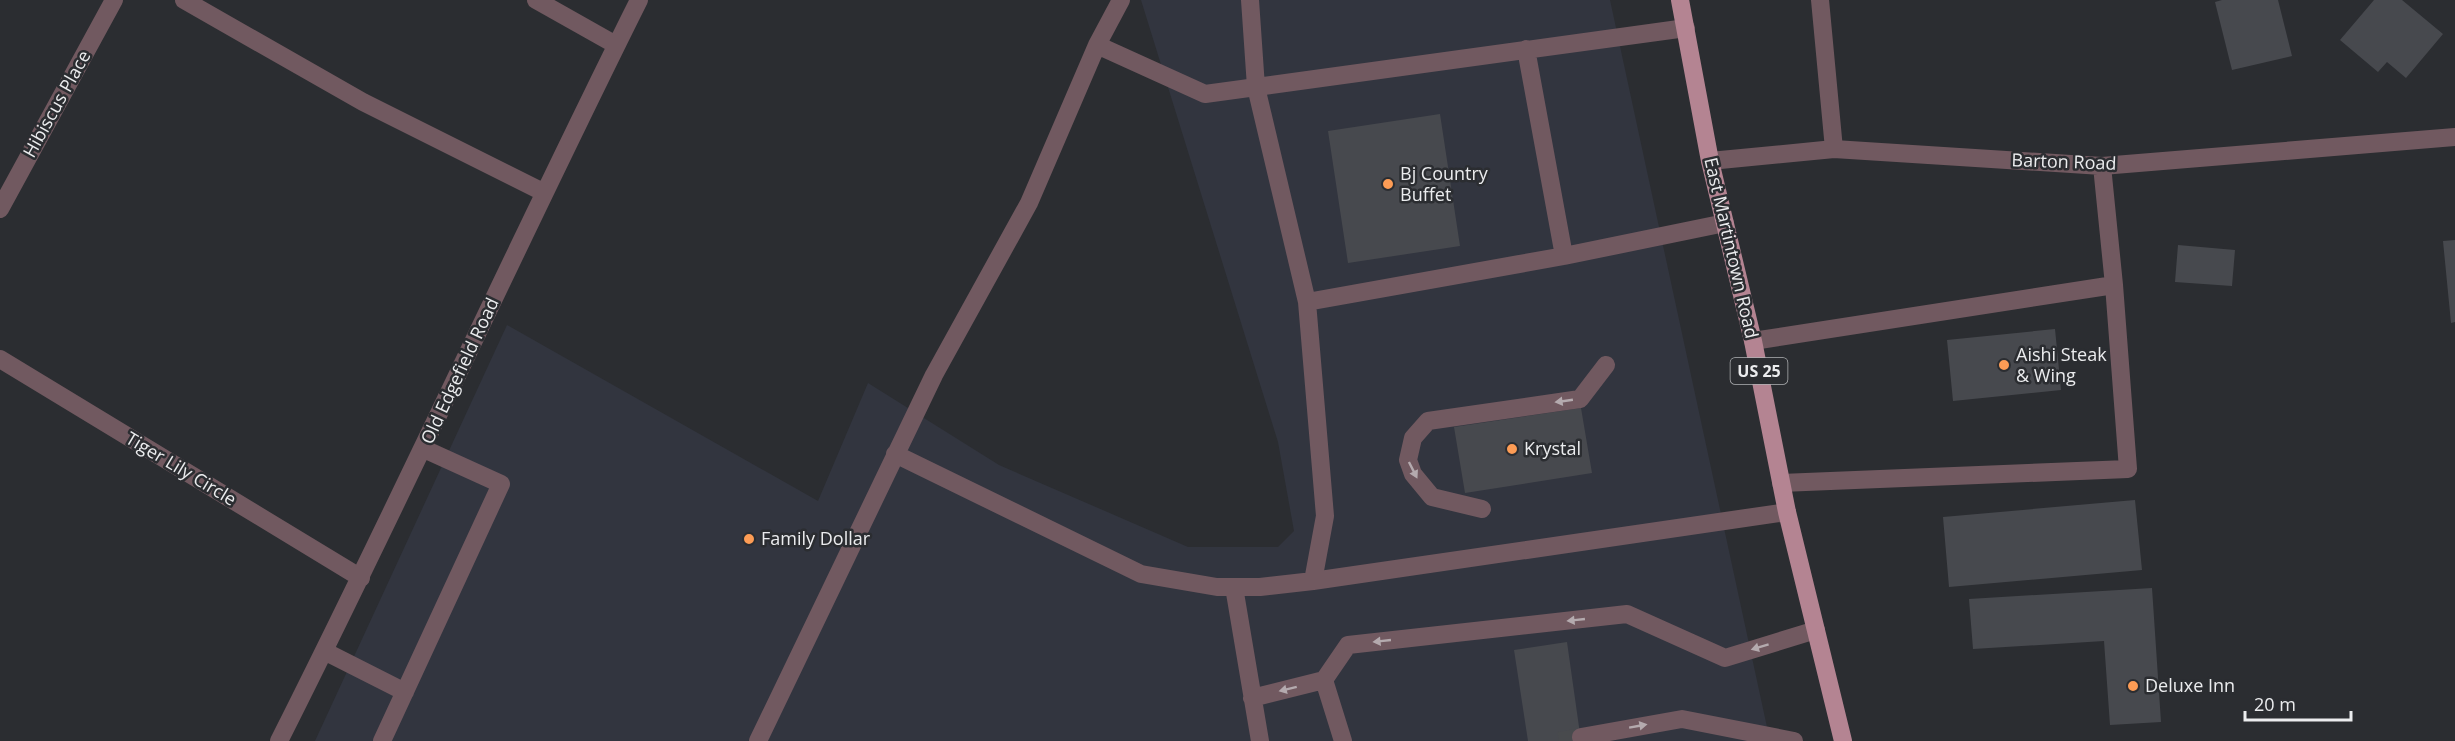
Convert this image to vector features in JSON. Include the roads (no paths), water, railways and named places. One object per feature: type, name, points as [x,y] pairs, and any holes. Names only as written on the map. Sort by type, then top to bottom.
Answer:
[{"type":"main road","name":"East Martintown Road","points":[[1680,0],[1710,160],[1754,342],[1787,512],[1843,741]]},
{"type":"street","name":"Hibiscus Place","points":[[0,209],[114,0]]},
{"type":"street","points":[[184,0],[363,102],[543,192]]},
{"type":"street","points":[[536,0],[616,45]]},
{"type":"street","name":"Old Edgefield Road","points":[[279,741],[424,449],[543,192],[639,0]]},
{"type":"street","points":[[758,741],[934,375],[1029,203],[1097,45],[1121,0]]},
{"type":"street","points":[[1250,0],[1256,87],[1307,302],[1325,516],[1313,581]]},
{"type":"street","points":[[1820,0],[1834,149]]},
{"type":"street","points":[[1097,45],[1205,94],[1686,28]]},
{"type":"street","points":[[1526,50],[1564,256]]},
{"type":"street","name":"Barton Road","points":[[1710,160],[1834,149],[2102,166],[2455,137]]},
{"type":"street","points":[[1781,483],[2128,469],[2102,166]]},
{"type":"street","points":[[1307,302],[1564,256],[1725,224]]},
{"type":"street","points":[[1754,342],[2114,285]]},
{"type":"street","name":"Tiger Lily Circle","points":[[0,359],[361,578]]},
{"type":"street","points":[[1482,509],[1432,497],[1413,474],[1408,460],[1413,438],[1428,421],[1581,399],[1606,365]]},
{"type":"street","points":[[382,741],[501,484],[424,449]]},
{"type":"street","points":[[895,454],[1141,574],[1175,582],[1234,587],[1260,587],[1313,581],[1787,512]]},
{"type":"street","points":[[1234,587],[1260,741]]},
{"type":"street","points":[[1252,698],[1323,680],[1348,645],[1627,614],[1725,658],[1816,630]]},
{"type":"street","points":[[324,651],[405,692]]},
{"type":"street","points":[[1323,680],[1343,741]]},
{"type":"street","points":[[1581,737],[1682,719],[1794,741]]},
{"type":"tunnel","points":[[1559,741],[1581,737]]},
{"type":"place","name":"Bj Country Buffet","points":[[1388,184]]},
{"type":"place","name":"Aishi Steak & Wing","points":[[2004,365]]},
{"type":"place","name":"Krystal","points":[[1512,449]]},
{"type":"place","name":"Family Dollar","points":[[749,539]]},
{"type":"place","name":"Deluxe Inn","points":[[2133,686]]}]
